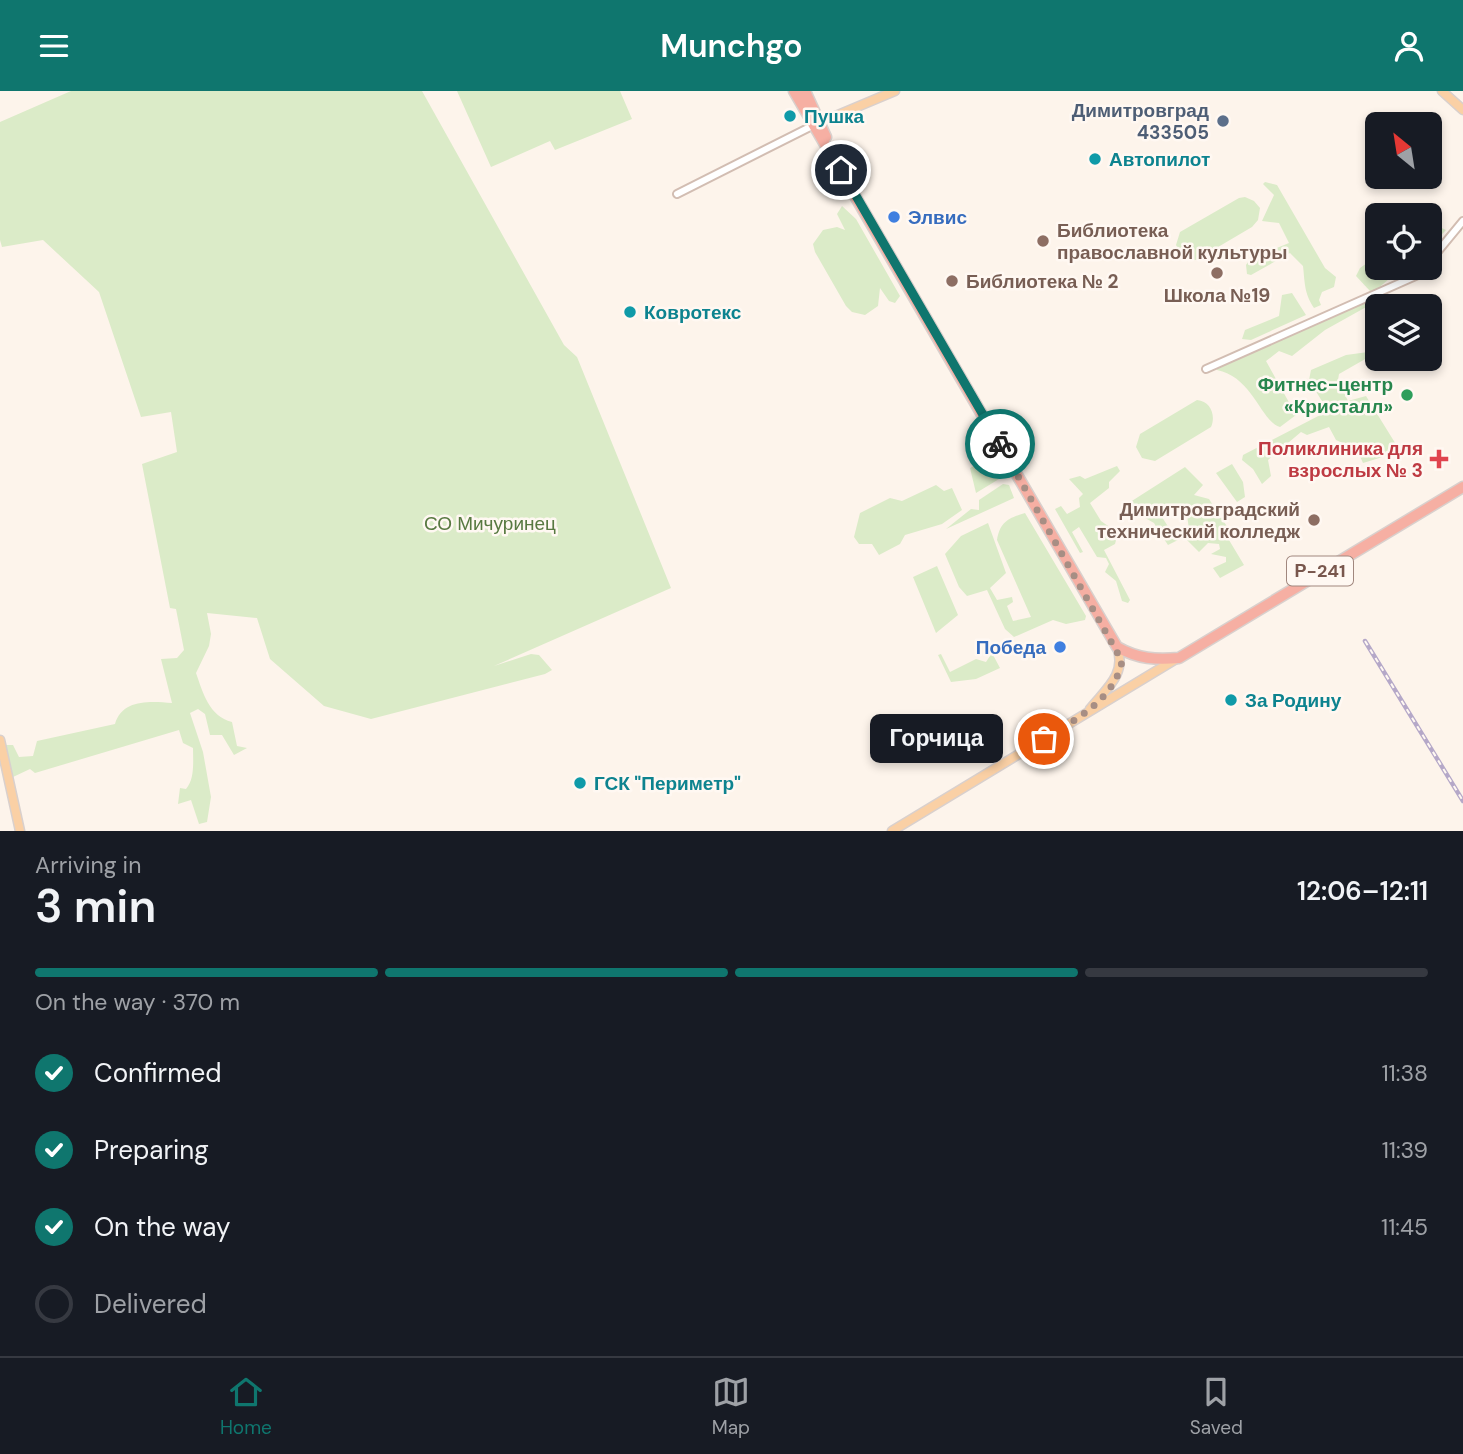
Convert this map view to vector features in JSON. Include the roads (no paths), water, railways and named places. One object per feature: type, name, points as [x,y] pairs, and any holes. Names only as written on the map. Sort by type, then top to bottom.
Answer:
[{"type":"highway","points":[[794,91],[818,124]]},
{"type":"highway","points":[[808,95],[831,151],[1117,647],[1150,660],[1179,658]]},
{"type":"highway","name":"Р-241","points":[[1179,658],[1463,487]]},
{"type":"main road","points":[[818,124],[895,91]]},
{"type":"main road","points":[[1442,91],[1463,110]]},
{"type":"main road","points":[[1087,713],[1121,669],[1122,661],[1117,647]]},
{"type":"main road","points":[[892,831],[1179,658]]},
{"type":"main road","points":[[0,740],[20,831]]},
{"type":"street","points":[[677,194],[818,124]]},
{"type":"street","points":[[1442,246],[1463,221]]},
{"type":"street","points":[[1206,369],[1407,280]]},
{"type":"railway","points":[[1365,641],[1463,801]]},
{"type":"place","name":"Пушка","points":[[790,116]]},
{"type":"place","name":"Димитровград 433505","points":[[1223,121]]},
{"type":"place","name":"Автопилот","points":[[1095,159]]},
{"type":"place","name":"Элвис","points":[[894,217]]},
{"type":"place","name":"Библиотека православной культуры","points":[[1043,241]]},
{"type":"place","name":"Школа №19","points":[[1217,273]]},
{"type":"place","name":"Библиотека № 2","points":[[952,281]]},
{"type":"place","name":"Ковротекс","points":[[630,312]]},
{"type":"place","name":"Фитнес-центр «Кристалл»","points":[[1407,395]]},
{"type":"place","name":"Поликлиника для взрослых № 3","points":[[1439,459]]},
{"type":"place","name":"Димитровградский технический колледж","points":[[1314,520]]},
{"type":"place","name":"Победа","points":[[1060,647]]},
{"type":"place","name":"За Родину","points":[[1231,700]]},
{"type":"place","name":"Горчица","points":[[1044,739]]},
{"type":"place","name":"ГСК \"Периметр\"","points":[[580,783]]},
{"type":"park label","name":"СО Мичуринец","points":[[490,523]]}]
